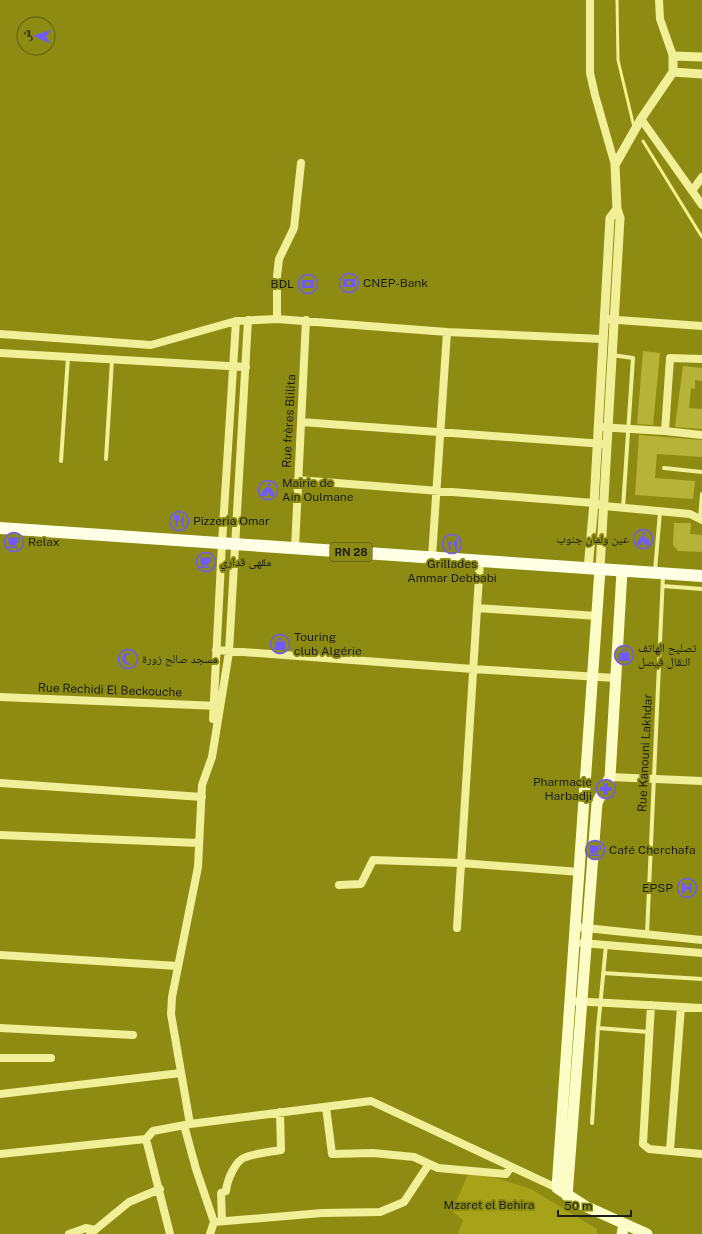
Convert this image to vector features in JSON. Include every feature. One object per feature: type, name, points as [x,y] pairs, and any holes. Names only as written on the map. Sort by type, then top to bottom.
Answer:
[{"type":"main road","name":"RN 28","points":[[0,528],[702,576]]},
{"type":"main road","points":[[582,927],[580,872],[597,616],[594,569]]},
{"type":"main road","points":[[622,571],[610,778],[597,802],[582,927],[557,1188],[567,1196],[623,1229],[647,1234]]},
{"type":"main road","points":[[567,1196],[576,1001]]},
{"type":"street","points":[[590,0],[590,72],[615,165],[617,209],[620,218],[604,506],[594,569]]},
{"type":"street","points":[[615,165],[641,119],[673,72],[673,56],[660,19],[659,0]]},
{"type":"street","points":[[673,56],[702,58]]},
{"type":"street","points":[[673,72],[702,74]]},
{"type":"street","points":[[641,119],[702,205]]},
{"type":"street","points":[[277,319],[276,276],[279,259],[294,228],[301,163]]},
{"type":"street","points":[[692,191],[702,177]]},
{"type":"street","points":[[594,569],[594,503],[602,339],[610,218],[617,209]]},
{"type":"street","points":[[0,334],[151,346],[236,321],[277,319],[306,320],[447,332],[602,339]]},
{"type":"street","points":[[604,319],[702,326]]},
{"type":"street","points":[[217,706],[229,652],[248,320]]},
{"type":"street","name":"Rue frères Blilita","points":[[295,548],[306,320]]},
{"type":"street","points":[[218,1222],[196,1169],[187,1124],[181,1073],[171,1014],[172,997],[198,867],[202,785],[212,757],[217,706],[216,650],[236,321]]},
{"type":"street","points":[[432,557],[447,332]]},
{"type":"street","points":[[0,353],[246,367]]},
{"type":"street","points":[[665,431],[670,358],[702,359]]},
{"type":"street","points":[[301,422],[607,444]]},
{"type":"street","points":[[598,428],[665,431],[702,435]]},
{"type":"street","points":[[298,480],[594,503],[604,506],[690,514],[701,520]]},
{"type":"street","points":[[457,928],[480,561]]},
{"type":"street","points":[[477,608],[597,616]]},
{"type":"street","points":[[216,650],[615,678]]},
{"type":"street","name":"Rue Rechidi El Beckouche","points":[[0,697],[217,706]]},
{"type":"street","points":[[610,778],[702,781]]},
{"type":"street","points":[[0,784],[202,797]]},
{"type":"street","points":[[3,836],[199,843]]},
{"type":"street","points":[[339,885],[361,884],[373,860],[461,863],[580,872]]},
{"type":"street","points":[[582,927],[702,940]]},
{"type":"street","points":[[581,943],[702,953]]},
{"type":"street","points":[[0,955],[178,966]]},
{"type":"street","points":[[576,1001],[702,1008]]},
{"type":"street","points":[[651,1005],[643,1144],[649,1149],[702,1154]]},
{"type":"street","points":[[670,1150],[681,1007]]},
{"type":"street","points":[[0,1028],[133,1035]]},
{"type":"street","points":[[0,1058],[51,1058]]},
{"type":"street","points":[[0,1094],[181,1073]]},
{"type":"street","points":[[0,1154],[146,1139],[153,1131],[187,1124],[371,1101],[557,1188]]},
{"type":"street","points":[[326,1107],[332,1154],[373,1153],[414,1157],[438,1168],[506,1174],[511,1167]]},
{"type":"street","points":[[210,1234],[218,1222],[221,1193],[226,1191],[226,1184],[231,1172],[244,1157],[281,1150],[280,1112]]},
{"type":"street","points":[[146,1139],[160,1189],[170,1234]]},
{"type":"street","points":[[218,1222],[322,1213],[380,1212],[404,1202],[429,1164]]},
{"type":"street","points":[[69,1234],[86,1228],[93,1232],[129,1202],[160,1189]]},
{"type":"lane","points":[[612,355],[633,358],[623,508]]},
{"type":"lane","points":[[61,461],[68,357]]},
{"type":"lane","points":[[106,459],[112,360]]},
{"type":"lane","points":[[664,468],[702,472]]},
{"type":"lane","points":[[701,520],[702,494]]},
{"type":"lane","name":"Rue Kanouni Lakhdar","points":[[647,934],[663,586],[659,573],[660,512]]},
{"type":"lane","points":[[663,586],[702,589]]},
{"type":"lane","points":[[592,1123],[600,1002],[606,945]]},
{"type":"lane","points":[[603,973],[702,979]]},
{"type":"lane","points":[[598,1028],[650,1032]]},
{"type":"green space","name":"Mzaret el Behira","points":[[470,1170],[531,1189],[597,1229],[597,1234],[458,1234],[463,1220],[452,1211]]},
{"type":"building","points":[[643,351],[660,353],[653,425],[637,424]]},
{"type":"building","points":[[683,366],[702,368],[702,381],[695,380],[695,389],[691,388],[689,408],[702,409],[702,429],[675,427]]},
{"type":"building","points":[[639,435],[702,440],[702,457],[657,454],[655,478],[695,481],[693,499],[635,495]]},
{"type":"building","points":[[674,523],[691,523],[690,534],[702,535],[702,552],[678,551],[673,545]]},
{"type":"waterway","points":[[617,0],[618,60],[634,127]]},
{"type":"waterway","points":[[643,141],[702,237]]},
{"type":"place","name":"CNEP-Bank","points":[[349,283]]},
{"type":"place","name":"BDL","points":[[308,284]]},
{"type":"place","name":"Mairie de Ain Oulmane","points":[[268,490]]},
{"type":"place","name":"Pizzeria Omar","points":[[179,521]]},
{"type":"place","name":"عين ولمان جنوب","points":[[643,539]]},
{"type":"place","name":"Relax","points":[[14,542]]},
{"type":"place","name":"Grillades Ammar Debbabi","points":[[452,544]]},
{"type":"place","name":"مقهى قداري","points":[[206,562]]},
{"type":"place","name":"Touring club Algérie","points":[[280,644]]},
{"type":"place","name":"تصليح الهاتف النقال فيصل","points":[[624,655]]},
{"type":"place","name":"مسجد صالح زورة","points":[[128,659]]},
{"type":"place","name":"Pharmacie Harbadji","points":[[606,789]]},
{"type":"place","name":"Café Cherchafa","points":[[595,850]]},
{"type":"place","name":"EPSP","points":[[687,888]]}]
